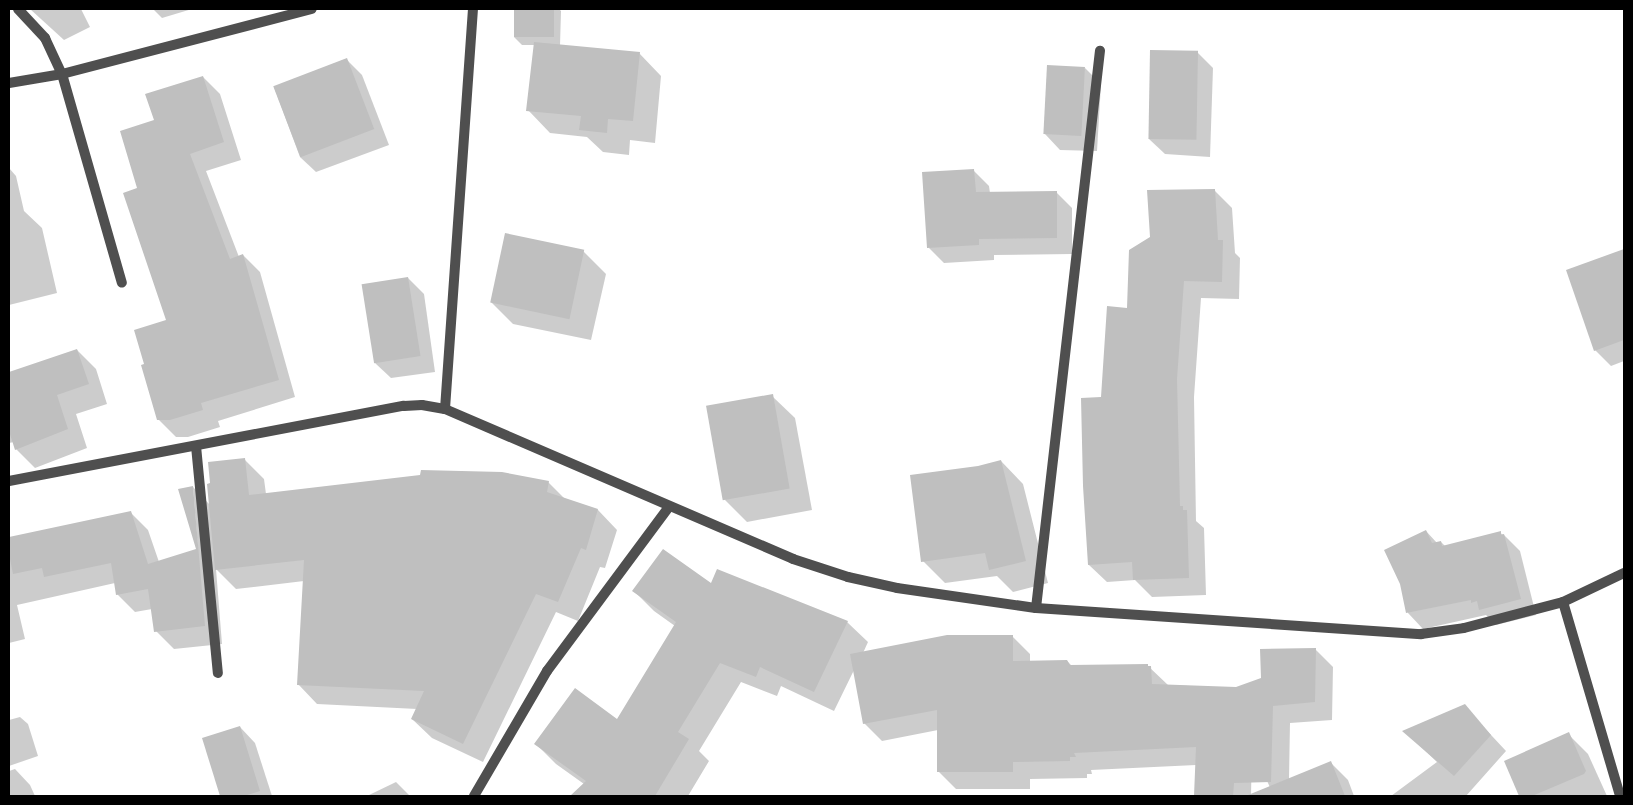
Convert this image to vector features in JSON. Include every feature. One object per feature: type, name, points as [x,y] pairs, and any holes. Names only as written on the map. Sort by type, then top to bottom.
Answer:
[{"type":"street","points":[[18,9],[45,38],[62,74],[122,283]]},
{"type":"street","points":[[9,83],[62,74],[312,9]]},
{"type":"street","points":[[445,409],[473,9]]},
{"type":"street","points":[[1036,608],[1100,51]]},
{"type":"street","points":[[9,481],[404,406],[422,405],[445,409],[793,559],[848,577],[897,588],[1036,608],[1421,634],[1464,628],[1562,602],[1624,574]]},
{"type":"street","points":[[196,446],[218,673]]},
{"type":"street","points":[[474,796],[547,670],[669,507]]},
{"type":"street","points":[[1562,602],[1620,796]]},
{"type":"building","points":[[514,9],[554,9],[554,37],[514,37]]},
{"type":"building","points":[[534,42],[640,52],[633,121],[608,119],[607,133],[579,130],[581,116],[526,111]]},
{"type":"building","points":[[1150,50],[1198,51],[1196,140],[1148,139]]},
{"type":"building","points":[[347,58],[374,129],[300,157],[273,86]]},
{"type":"building","points":[[1047,65],[1085,67],[1081,136],[1043,134]]},
{"type":"building","points":[[203,76],[224,142],[190,154],[230,259],[243,254],[279,380],[201,403],[203,410],[170,420],[157,420],[141,365],[144,364],[134,330],[166,320],[123,193],[137,188],[120,131],[154,120],[145,94]]},
{"type":"building","points":[[974,169],[976,192],[1057,191],[1057,238],[979,239],[979,245],[927,248],[922,172]]},
{"type":"building","points":[[1215,189],[1218,240],[1223,240],[1222,282],[1184,281],[1177,379],[1180,506],[1183,506],[1183,510],[1187,510],[1189,578],[1133,580],[1132,562],[1088,565],[1083,486],[1081,398],[1101,397],[1107,306],[1127,308],[1129,250],[1150,237],[1147,190]]},
{"type":"building","points":[[505,233],[584,250],[569,319],[490,302]]},
{"type":"building","points":[[1624,249],[1624,340],[1594,351],[1566,270]]},
{"type":"building","points":[[408,277],[421,356],[374,363],[362,284]]},
{"type":"building","points":[[77,349],[89,384],[57,395],[68,429],[15,450],[9,431],[9,372]]},
{"type":"building","points":[[773,394],[790,489],[723,500],[706,406]]},
{"type":"building","points":[[245,458],[249,495],[420,475],[421,470],[502,472],[549,481],[547,492],[598,509],[586,550],[581,548],[558,602],[536,594],[463,744],[411,719],[424,691],[297,685],[304,560],[215,570],[207,484],[210,483],[208,462]]},
{"type":"building","points":[[1001,460],[1026,561],[989,570],[985,553],[921,562],[910,475],[978,466]]},
{"type":"building","points":[[193,486],[205,626],[154,632],[148,589],[116,595],[111,563],[44,577],[42,568],[13,574],[9,554],[9,537],[131,511],[148,564],[196,549],[178,489]]},
{"type":"building","points":[[1426,530],[1432,543],[1441,541],[1442,546],[1501,531],[1501,535],[1504,534],[1521,599],[1479,610],[1477,601],[1471,603],[1471,600],[1406,613],[1400,584],[1384,550]]},
{"type":"building","points":[[663,549],[711,583],[717,569],[848,621],[814,692],[760,667],[756,677],[720,663],[678,732],[689,739],[655,796],[570,796],[586,781],[534,744],[575,688],[617,719],[676,622],[632,591]]},
{"type":"building","points":[[947,635],[1013,635],[1013,661],[1067,660],[1070,665],[1148,664],[1148,666],[1151,666],[1152,684],[1236,687],[1261,678],[1260,649],[1316,648],[1315,702],[1273,706],[1271,782],[1234,783],[1233,796],[1194,796],[1196,747],[1074,753],[1076,757],[1070,757],[1070,761],[1013,762],[1013,772],[937,772],[937,710],[863,724],[850,654]]},
{"type":"building","points":[[1465,704],[1491,735],[1454,776],[1402,731]]},
{"type":"building","points":[[240,726],[260,791],[244,796],[220,796],[202,738]]},
{"type":"building","points":[[1569,732],[1586,771],[1584,774],[1532,796],[1519,796],[1504,761]]},
{"type":"building","points":[[1331,761],[1345,796],[1248,796],[1248,795]]}]
